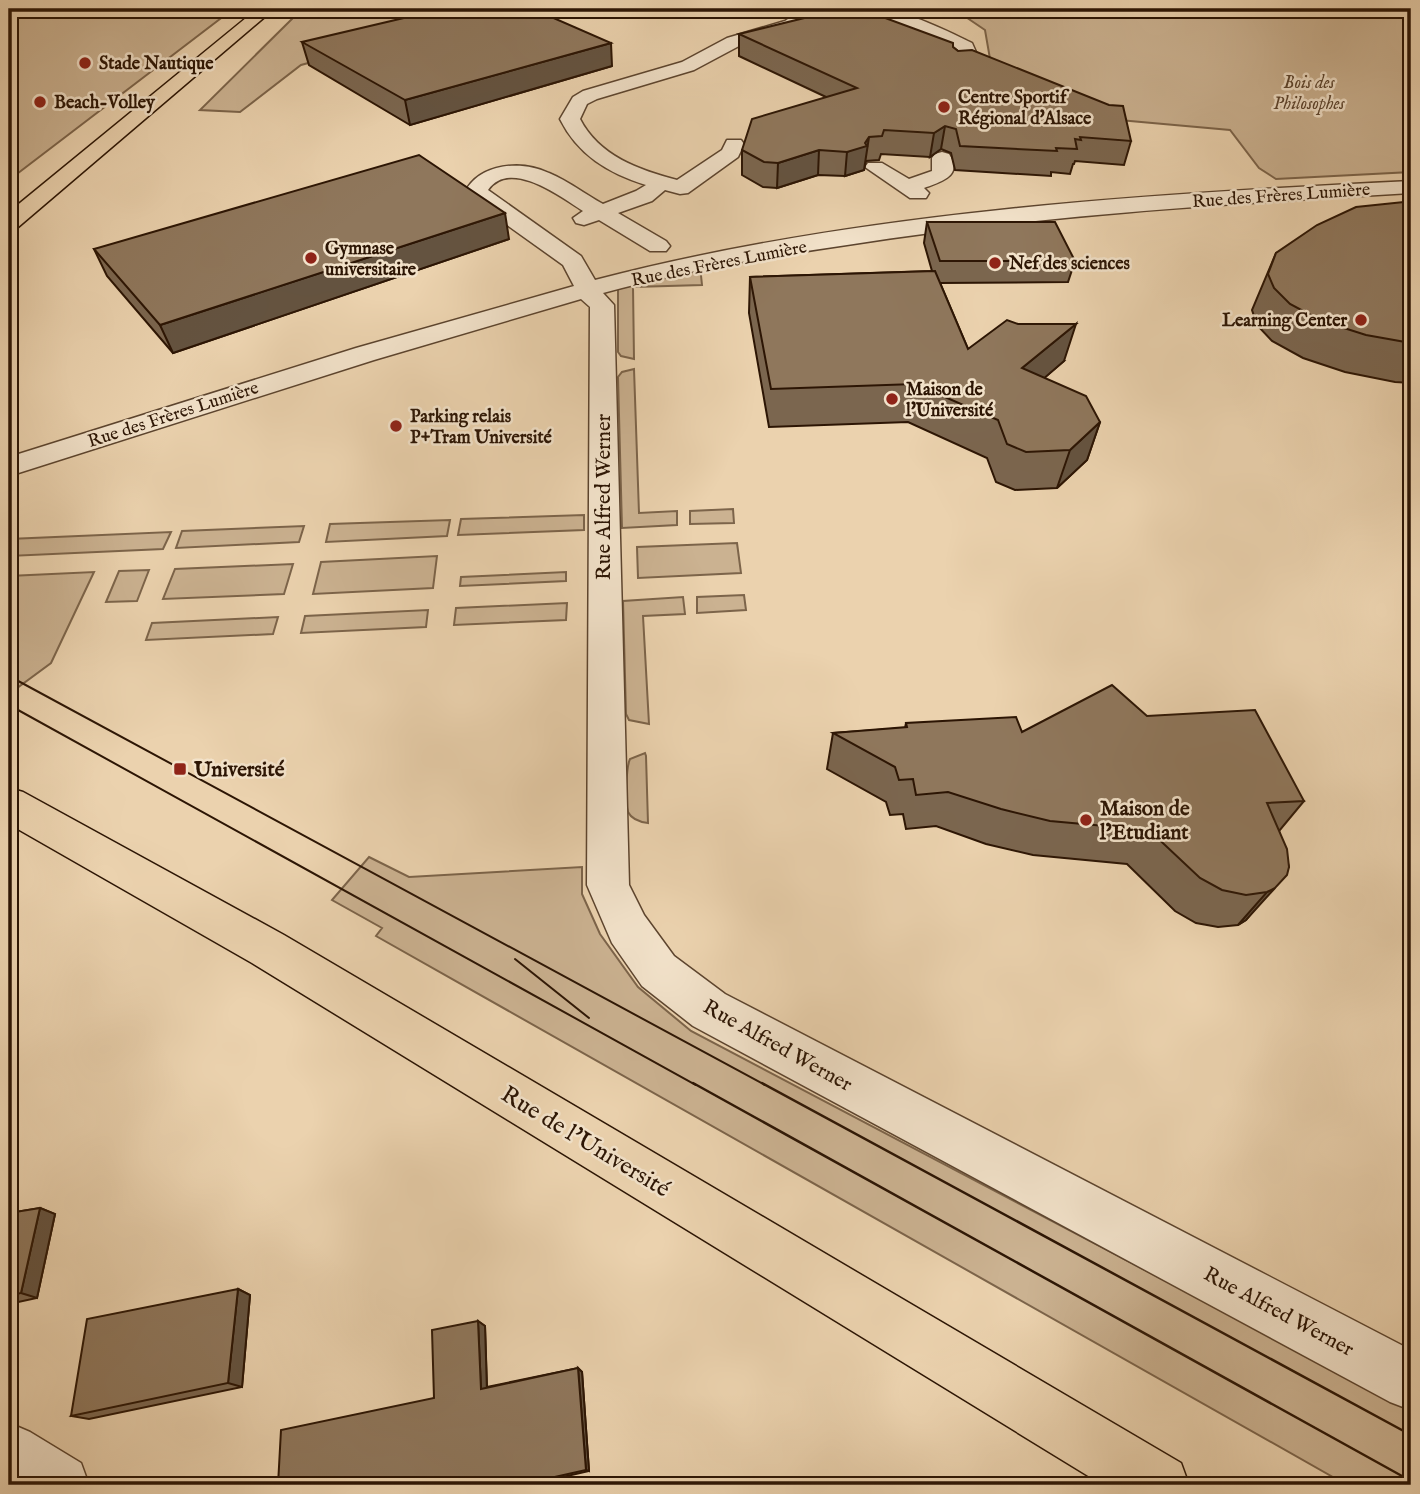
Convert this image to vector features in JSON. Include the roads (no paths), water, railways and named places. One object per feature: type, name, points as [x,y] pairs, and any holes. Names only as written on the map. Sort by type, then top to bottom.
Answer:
[{"type":"main road","points":[[9,223],[266,9]]},
{"type":"main road","name":"Rue de l'Université","points":[[9,804],[268,949],[1159,1485]]},
{"type":"street","points":[[734,144],[731,153],[680,188],[615,164],[582,143],[570,120],[580,101],[601,91],[688,65],[733,42],[791,23],[813,9]]},
{"type":"street","points":[[870,9],[926,28],[966,47],[971,61],[960,67]]},
{"type":"street","points":[[902,36],[926,28]]},
{"type":"street","points":[[875,167],[914,189],[943,174],[942,158]]},
{"type":"street","points":[[459,178],[482,182],[505,173],[531,173],[540,176],[658,246]]},
{"type":"street","name":"Rue Alfred Werner","points":[[482,182],[476,192],[480,197],[573,261],[588,289],[602,305],[604,802],[608,885],[628,929],[658,971],[709,1010],[1411,1381]]},
{"type":"street","points":[[536,234],[644,196],[662,183]]},
{"type":"street","name":"Rue des Frères Lumière","points":[[9,467],[377,349],[588,289],[706,261],[952,224],[1295,192],[1411,187]]},
{"type":"street","points":[[9,1453],[59,1485]]},
{"type":"tram line","points":[[9,676],[765,1085]]},
{"type":"tram line","points":[[9,705],[696,1085]]},
{"type":"tram line","points":[[515,959],[589,1018]]},
{"type":"tram line","points":[[693,1083],[1411,1481]]},
{"type":"tram line","points":[[762,1083],[1411,1435]]},
{"type":"place","name":"Stade Nautique","points":[[85,63]]},
{"type":"place","name":"Beach-Volley","points":[[40,102]]},
{"type":"place","name":"Centre Sportif Régional d'Alsace","points":[[944,107]]},
{"type":"place","name":"Gymnase universitaire","points":[[311,258]]},
{"type":"place","name":"Nef des sciences","points":[[995,263]]},
{"type":"place","name":"Learning Center","points":[[1361,320]]},
{"type":"place","name":"Maison de l'Université","points":[[892,399]]},
{"type":"place","name":"Parking relais P+Tram Université","points":[[396,426]]},
{"type":"place","name":"Université","points":[[180,769]]},
{"type":"place","name":"Maison de l’Etudiant","points":[[1086,820]]},
{"type":"park label","name":"Bois des Philosophes","points":[[1309,92]]}]
